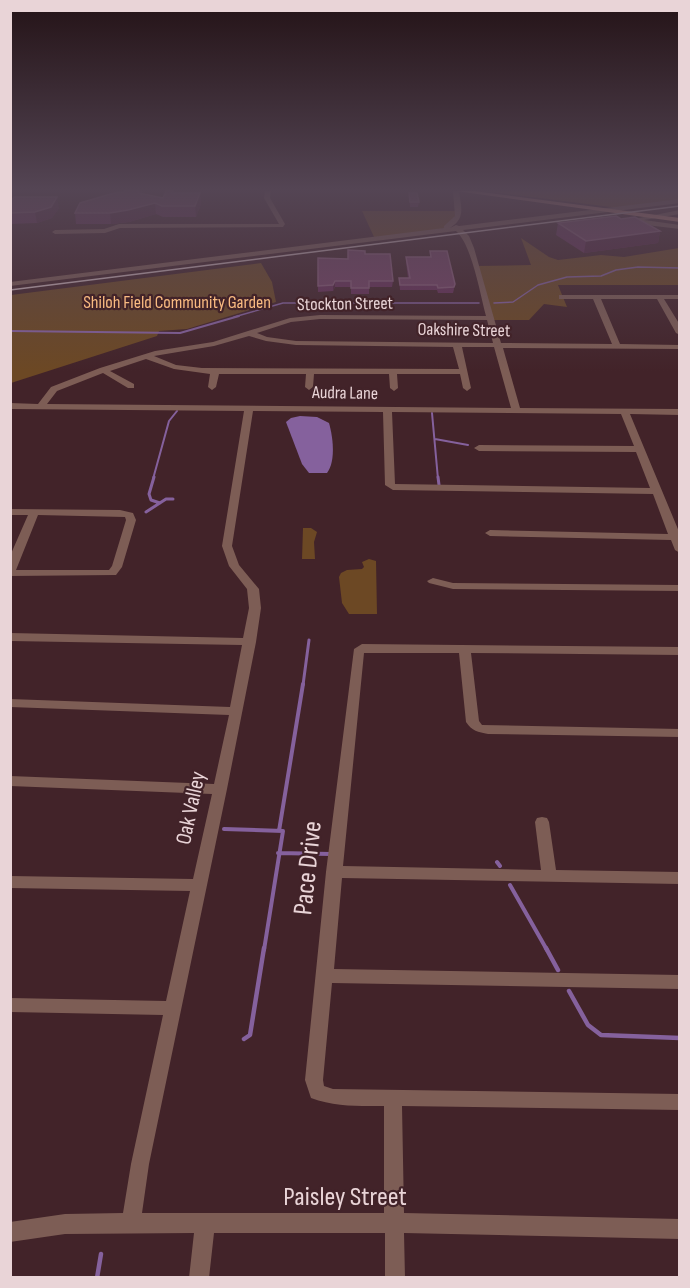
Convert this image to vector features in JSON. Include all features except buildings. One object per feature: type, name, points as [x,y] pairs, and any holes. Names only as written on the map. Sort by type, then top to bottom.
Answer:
[{"type":"street","points":[[10,284],[275,251]]},
{"type":"street","points":[[472,251],[516,411]]},
{"type":"street","points":[[562,297],[680,297]]},
{"type":"street","points":[[596,297],[617,347]]},
{"type":"street","points":[[659,297],[680,333]]},
{"type":"street","name":"Stockton Street","points":[[41,406],[58,387],[103,370],[174,349],[210,345],[280,322],[304,318],[490,318]]},
{"type":"street","name":"Oakshire Street","points":[[249,333],[266,339],[291,343],[680,347]]},
{"type":"street","points":[[457,345],[467,388]]},
{"type":"street","points":[[147,356],[178,368],[216,371],[464,372]]},
{"type":"street","points":[[103,370],[131,386]]},
{"type":"street","points":[[212,387],[216,371]]},
{"type":"street","points":[[309,387],[310,372]]},
{"type":"street","points":[[393,372],[394,388]]},
{"type":"street","name":"Audra Lane","points":[[10,406],[680,412]]},
{"type":"street","name":"Oak Valley","points":[[131,1224],[140,1164],[220,789],[256,602],[255,593],[234,566],[227,542],[249,408]]},
{"type":"street","points":[[387,410],[390,485],[393,487],[655,490]]},
{"type":"street","points":[[625,412],[655,490],[677,537],[680,550]]},
{"type":"street","points":[[479,448],[638,449]]},
{"type":"street","points":[[10,512],[120,513],[129,516],[131,520],[117,567],[112,573],[10,571],[34,513]]},
{"type":"street","points":[[490,533],[677,537]]},
{"type":"street","points":[[433,581],[453,586],[680,588]]},
{"type":"street","points":[[10,637],[250,642]]},
{"type":"street","name":"Pace Drive","points":[[393,1098],[333,1097],[317,1092],[314,1080],[359,650],[369,648],[465,649]]},
{"type":"street","points":[[680,651],[465,649],[473,722],[478,728],[680,733]]},
{"type":"street","points":[[10,703],[236,711]]},
{"type":"street","points":[[10,781],[92,782],[220,789]]},
{"type":"street","points":[[542,822],[549,876]]},
{"type":"street","points":[[334,872],[680,878]]},
{"type":"street","points":[[10,882],[199,885]]},
{"type":"street","points":[[324,976],[680,982]]},
{"type":"street","points":[[10,1005],[172,1008]]},
{"type":"street","points":[[394,1278],[393,1098],[680,1102]]},
{"type":"street","name":"Paisley Street","points":[[10,1232],[65,1224],[394,1223],[680,1229]]},
{"type":"street","points":[[199,1278],[205,1224]]},
{"type":"green space","points":[[526,251],[540,251],[558,260],[601,255],[624,257],[660,251],[679,251],[679,285],[558,285],[567,307],[544,304],[529,320],[490,320],[476,266],[531,265]]},
{"type":"green space","name":"Shiloh Field Community Garden","points":[[261,263],[272,282],[276,302],[187,329],[159,331],[157,336],[11,383],[11,295]]},
{"type":"green space","points":[[303,528],[311,528],[317,532],[314,542],[315,559],[302,559]]},
{"type":"green space","points":[[369,559],[376,561],[377,614],[349,614],[342,603],[339,577],[347,570],[362,569],[364,567],[362,562]]},
{"type":"shaded area","points":[[300,416],[317,417],[329,423],[333,456],[327,473],[309,473],[302,464],[286,422]]},
{"type":"waterway","points":[[494,303],[513,302],[538,285],[567,277],[601,276],[616,270],[638,267],[680,268]]},
{"type":"waterway","points":[[234,317],[283,303],[479,303]]},
{"type":"waterway","points":[[10,331],[180,333],[239,316]]},
{"type":"waterway","points":[[153,479],[169,421],[177,411]]},
{"type":"waterway","points":[[432,413],[438,479]]},
{"type":"waterway","points":[[435,439],[468,445]]},
{"type":"waterway","points":[[154,477],[149,494],[151,500],[160,503]]},
{"type":"waterway","points":[[438,477],[439,485]]},
{"type":"waterway","points":[[160,503],[166,499],[173,499]]},
{"type":"waterway","points":[[146,512],[160,503]]},
{"type":"waterway","points":[[303,685],[309,640]]},
{"type":"waterway","points":[[279,831],[303,684]]},
{"type":"waterway","points":[[224,829],[279,831]]},
{"type":"waterway","points":[[279,831],[283,831],[279,853]]},
{"type":"waterway","points":[[264,950],[279,853]]},
{"type":"waterway","points":[[279,853],[331,854]]},
{"type":"waterway","points":[[497,862],[500,866]]},
{"type":"waterway","points":[[510,885],[547,950]]},
{"type":"waterway","points":[[244,1039],[250,1035],[264,948]]},
{"type":"waterway","points":[[546,948],[558,970]]},
{"type":"waterway","points":[[569,991],[588,1025],[601,1035],[680,1038]]},
{"type":"waterway","points":[[97,1278],[101,1254]]},
{"type":"railway","points":[[10,290],[320,251]]}]
